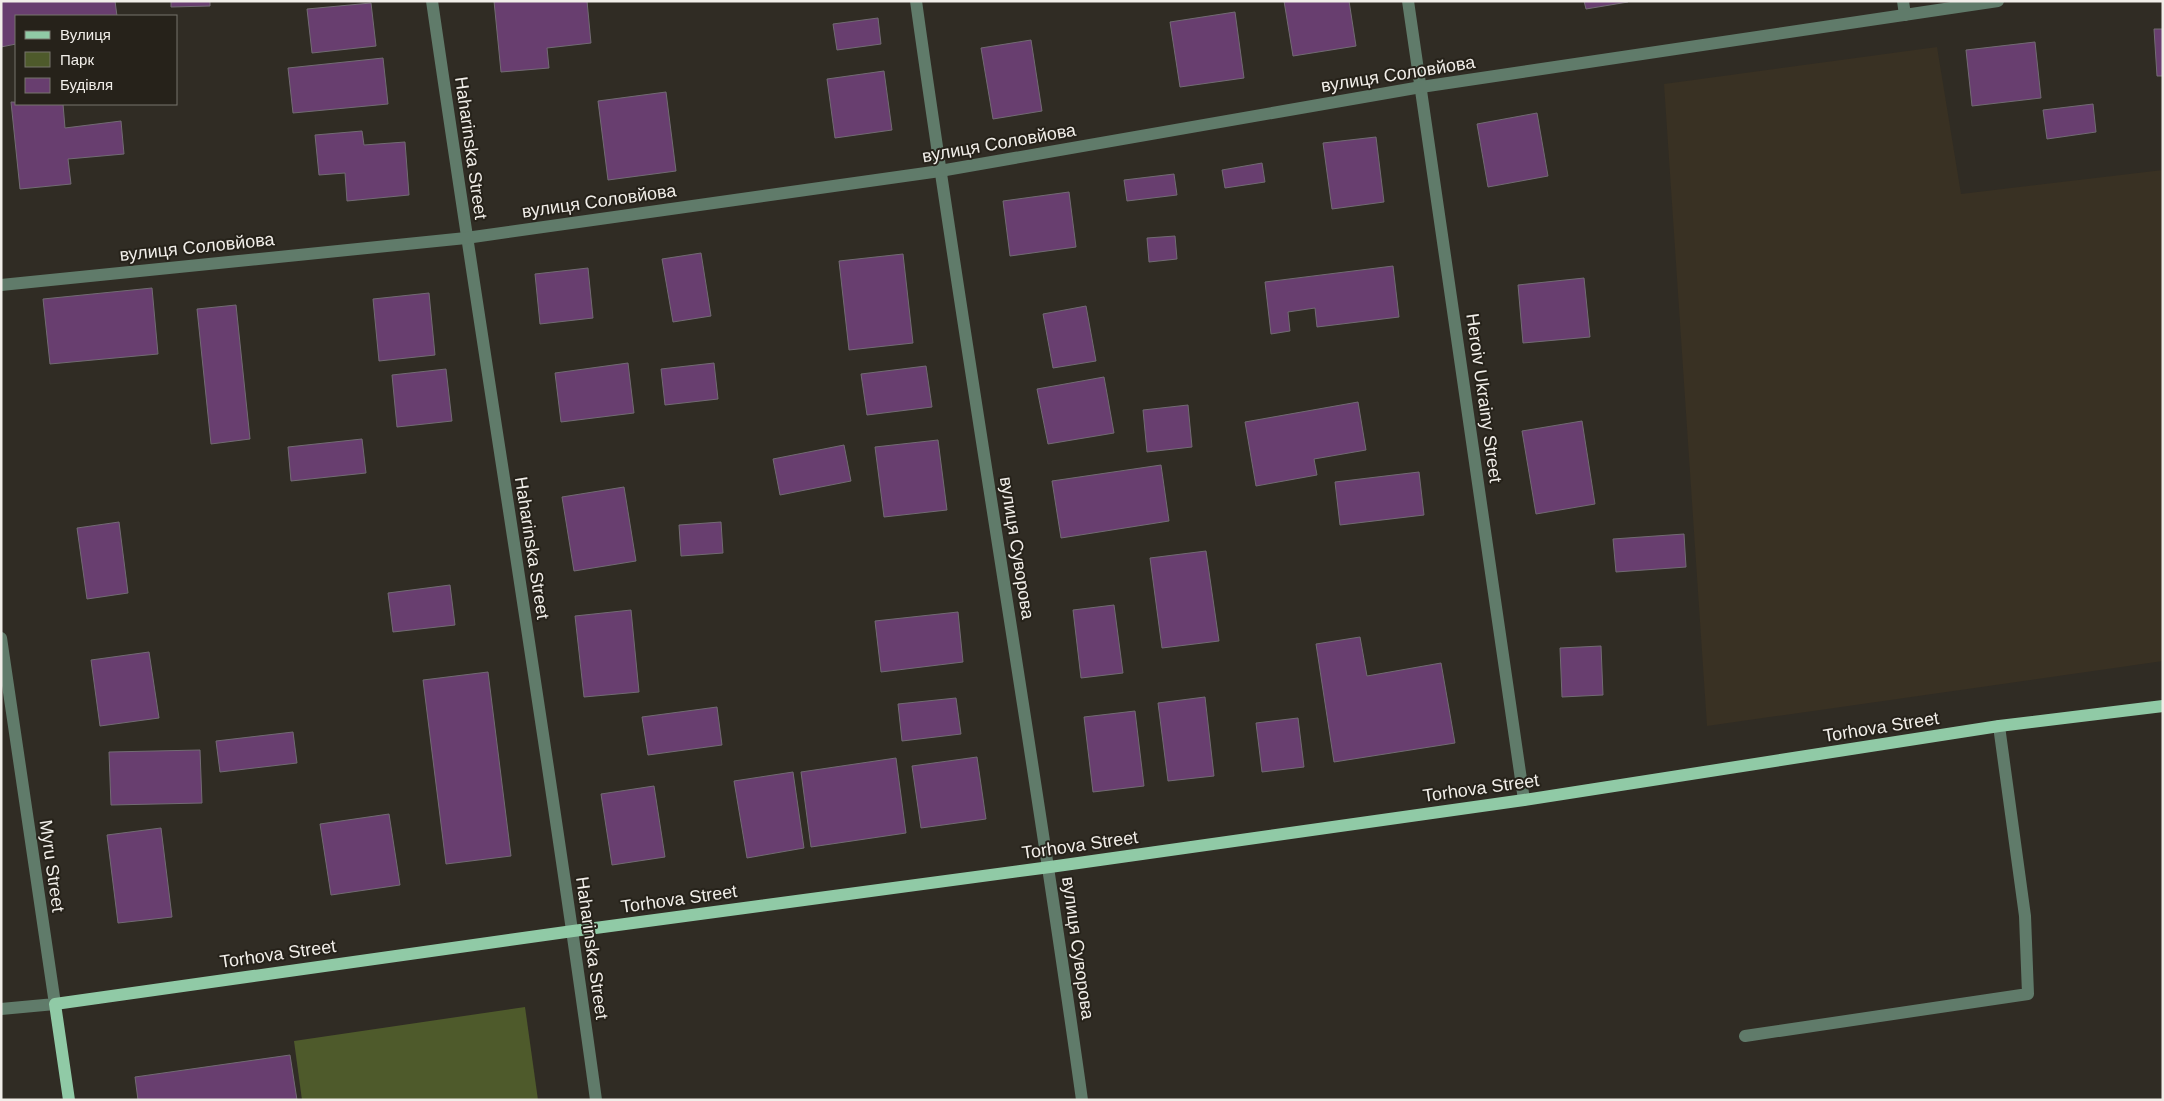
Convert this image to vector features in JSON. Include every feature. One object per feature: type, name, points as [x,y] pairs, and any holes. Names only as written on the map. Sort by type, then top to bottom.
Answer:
[{"type":"main road","name":"Torhova Street","points":[[55,1004],[573,931],[1050,868],[1524,800],[1999,726],[2163,706]]},
{"type":"main road","name":"Myru Street","points":[[55,1004],[69,1100]]},
{"type":"street","name":"Haharinska Street","points":[[432,1],[466,238],[573,931],[596,1100]]},
{"type":"street","name":"вулиця Суворова","points":[[916,1],[940,172],[1050,868],[1082,1100]]},
{"type":"street","name":"Heroiv Ukrainy Street","points":[[1408,1],[1524,800]]},
{"type":"street","points":[[1903,1],[1905,15]]},
{"type":"street","name":"вулиця Соловйова","points":[[1,285],[466,238],[940,172],[1421,87],[1998,1]]},
{"type":"street","name":"Myru Street","points":[[1,638],[55,1004]]},
{"type":"street","points":[[1744,1036],[2028,994],[2025,916],[1999,726]]},
{"type":"street","name":"Torhova Street","points":[[1,1010],[55,1004]]},
{"type":"shaded area","points":[[1937,47],[1961,194],[2163,170],[2163,661],[1707,726],[1664,84]]},
{"type":"green space","points":[[525,1007],[538,1100],[302,1100],[294,1041]]},
{"type":"building","points":[[1,1],[115,1],[117,15],[15,15],[15,44],[1,47]]},
{"type":"building","points":[[171,1],[210,1],[210,6],[171,7]]},
{"type":"building","points":[[494,1],[587,1],[591,43],[547,48],[549,68],[501,72]]},
{"type":"building","points":[[1284,1],[1349,1],[1356,46],[1293,56]]},
{"type":"building","points":[[1584,1],[1628,1],[1628,2],[1586,9]]},
{"type":"building","points":[[371,3],[376,46],[312,53],[307,9]]},
{"type":"building","points":[[1235,12],[1244,78],[1180,87],[1170,22]]},
{"type":"building","points":[[878,18],[881,44],[837,50],[833,24]]},
{"type":"building","points":[[2154,29],[2163,29],[2163,76],[2157,76]]},
{"type":"building","points":[[1031,40],[1042,111],[993,119],[981,48]]},
{"type":"building","points":[[2035,42],[2041,98],[1972,106],[1966,50]]},
{"type":"building","points":[[383,58],[388,104],[293,113],[288,68]]},
{"type":"building","points":[[884,71],[892,130],[835,138],[827,79]]},
{"type":"building","points":[[666,92],[676,171],[608,180],[598,101]]},
{"type":"building","points":[[11,102],[15,102],[15,105],[63,105],[65,128],[121,121],[124,154],[68,159],[71,184],[20,189]]},
{"type":"building","points":[[2093,104],[2096,132],[2047,139],[2043,110]]},
{"type":"building","points":[[1537,113],[1548,176],[1488,187],[1477,124]]},
{"type":"building","points":[[362,131],[364,145],[405,142],[409,195],[347,201],[345,173],[319,175],[315,135]]},
{"type":"building","points":[[1376,137],[1384,202],[1332,209],[1323,143]]},
{"type":"building","points":[[1262,163],[1265,182],[1225,188],[1222,170]]},
{"type":"building","points":[[1174,174],[1177,195],[1127,201],[1124,180]]},
{"type":"building","points":[[1069,192],[1076,247],[1010,256],[1003,201]]},
{"type":"building","points":[[1175,236],[1177,259],[1149,262],[1147,238]]},
{"type":"building","points":[[701,253],[711,316],[673,322],[662,259]]},
{"type":"building","points":[[903,254],[913,343],[849,350],[839,261]]},
{"type":"building","points":[[1393,266],[1399,317],[1317,327],[1315,308],[1288,312],[1290,331],[1271,334],[1265,282]]},
{"type":"building","points":[[588,268],[593,318],[540,324],[535,274]]},
{"type":"building","points":[[1584,278],[1590,337],[1523,343],[1518,285]]},
{"type":"building","points":[[152,288],[158,354],[50,364],[43,299]]},
{"type":"building","points":[[429,293],[435,355],[379,361],[373,299]]},
{"type":"building","points":[[236,305],[250,439],[211,444],[197,309]]},
{"type":"building","points":[[1086,306],[1096,361],[1053,368],[1043,314]]},
{"type":"building","points":[[628,363],[634,413],[561,422],[555,373]]},
{"type":"building","points":[[714,363],[718,399],[665,405],[661,369]]},
{"type":"building","points":[[926,366],[932,407],[867,415],[861,374]]},
{"type":"building","points":[[446,369],[452,421],[397,427],[392,375]]},
{"type":"building","points":[[1104,377],[1114,433],[1048,444],[1037,389]]},
{"type":"building","points":[[1358,402],[1366,450],[1314,459],[1317,475],[1256,486],[1245,422]]},
{"type":"building","points":[[1188,405],[1192,447],[1147,452],[1143,410]]},
{"type":"building","points":[[1582,421],[1595,504],[1536,514],[1522,431]]},
{"type":"building","points":[[362,439],[366,473],[291,481],[288,447]]},
{"type":"building","points":[[938,440],[947,510],[884,517],[875,447]]},
{"type":"building","points":[[844,445],[851,481],[780,495],[773,459]]},
{"type":"building","points":[[1161,465],[1169,521],[1061,538],[1052,481]]},
{"type":"building","points":[[1419,472],[1424,515],[1340,525],[1335,482]]},
{"type":"building","points":[[624,487],[636,561],[574,571],[562,497]]},
{"type":"building","points":[[119,522],[128,593],[87,599],[77,528]]},
{"type":"building","points":[[721,522],[723,553],[681,556],[679,525]]},
{"type":"building","points":[[1684,534],[1686,567],[1616,572],[1613,539]]},
{"type":"building","points":[[1206,551],[1219,641],[1162,648],[1150,558]]},
{"type":"building","points":[[450,585],[455,625],[393,632],[388,593]]},
{"type":"building","points":[[1114,605],[1123,673],[1081,678],[1073,610]]},
{"type":"building","points":[[631,610],[639,692],[584,697],[575,616]]},
{"type":"building","points":[[958,612],[963,662],[881,672],[875,621]]},
{"type":"building","points":[[1360,637],[1367,676],[1441,663],[1455,743],[1334,762],[1316,644]]},
{"type":"building","points":[[1601,646],[1603,695],[1562,697],[1560,648]]},
{"type":"building","points":[[149,652],[159,718],[100,726],[91,660]]},
{"type":"building","points":[[488,672],[511,856],[446,864],[423,680]]},
{"type":"building","points":[[1205,697],[1214,776],[1168,781],[1158,703]]},
{"type":"building","points":[[956,698],[961,734],[902,741],[898,704]]},
{"type":"building","points":[[717,707],[722,745],[648,755],[642,717]]},
{"type":"building","points":[[1135,711],[1144,786],[1093,792],[1084,717]]},
{"type":"building","points":[[1298,718],[1304,767],[1262,772],[1256,723]]},
{"type":"building","points":[[293,732],[297,763],[220,772],[216,741]]},
{"type":"building","points":[[200,750],[202,803],[111,805],[109,752]]},
{"type":"building","points":[[977,757],[986,819],[921,828],[912,766]]},
{"type":"building","points":[[896,758],[906,833],[811,847],[801,772]]},
{"type":"building","points":[[793,772],[804,848],[747,858],[734,781]]},
{"type":"building","points":[[654,786],[665,857],[612,865],[601,794]]},
{"type":"building","points":[[389,814],[400,885],[331,895],[320,824]]},
{"type":"building","points":[[161,828],[172,917],[118,923],[107,835]]},
{"type":"building","points":[[290,1055],[297,1100],[138,1100],[135,1077]]}]
